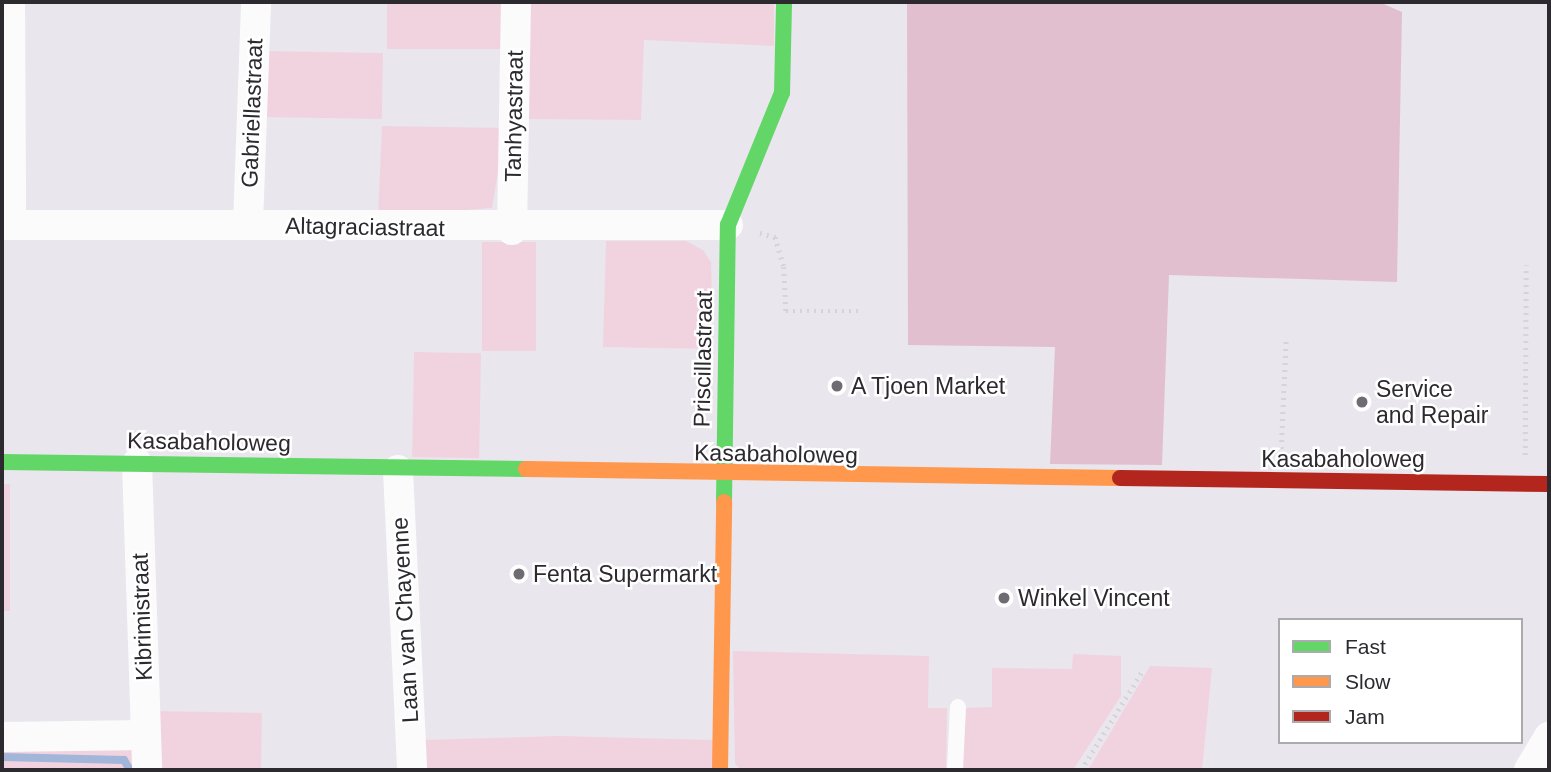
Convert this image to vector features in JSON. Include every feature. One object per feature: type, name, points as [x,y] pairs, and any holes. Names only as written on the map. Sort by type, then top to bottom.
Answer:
[{"type":"street","points":[[6,225],[10,2]]},
{"type":"street","name":"Gabriellastraat","points":[[248,224],[256,2]]},
{"type":"street","name":"Tanhyastraat","points":[[512,229],[516,2]]},
{"type":"street","name":"Priscillastraat","points":[[720,770],[728,225],[782,93],[784,2]]},
{"type":"street","name":"Altagraciastraat","points":[[6,225],[248,224],[512,229],[728,225]]},
{"type":"street","name":"Kasabaholoweg","points":[[2,462],[724,477],[1549,484]]},
{"type":"street","name":"Kibrimistraat","points":[[137,463],[147,770]]},
{"type":"street","name":"Laan van Chayenne","points":[[398,470],[412,770]]},
{"type":"street","points":[[2,737],[146,735]]},
{"type":"street","points":[[1529,770],[1549,737]]},
{"type":"lane","points":[[955,770],[958,707]]},
{"type":"path","points":[[728,225],[775,237],[784,267],[786,311],[858,311]]},
{"type":"path","points":[[1525,484],[1526,265]]},
{"type":"path","points":[[1280,481],[1286,337]]},
{"type":"path","points":[[1081,770],[1143,670]]},
{"type":"shaded area","points":[[387,2],[506,2],[506,49],[387,49]]},
{"type":"shaded area","points":[[525,2],[774,2],[774,46],[644,40],[641,120],[522,119]]},
{"type":"shaded area","points":[[907,2],[1379,2],[1402,12],[1397,282],[1169,275],[1162,465],[1050,464],[1055,347],[908,345]]},
{"type":"shaded area","points":[[262,51],[383,53],[382,119],[261,117]]},
{"type":"shaded area","points":[[382,126],[505,128],[492,208],[378,217]]},
{"type":"shaded area","points":[[606,241],[686,241],[703,250],[711,262],[713,349],[603,347]]},
{"type":"shaded area","points":[[482,242],[536,242],[536,351],[482,351]]},
{"type":"shaded area","points":[[414,352],[481,353],[479,458],[412,457]]},
{"type":"shaded area","points":[[2,484],[10,484],[10,611],[2,611]]},
{"type":"shaded area","points":[[733,651],[929,656],[928,708],[947,708],[946,770],[742,770],[735,764]]},
{"type":"shaded area","points":[[1073,654],[1121,656],[1121,696],[1073,770],[962,770],[966,708],[992,707],[992,668],[1072,669]]},
{"type":"shaded area","points":[[1150,666],[1212,668],[1202,770],[1088,770]]},
{"type":"shaded area","points":[[153,711],[262,713],[261,770],[152,770]]},
{"type":"shaded area","points":[[559,736],[714,740],[713,770],[422,770],[420,740]]},
{"type":"shaded area","points":[[2,744],[133,748],[140,770],[2,770]]},
{"type":"waterway","points":[[2,757],[124,760],[130,770]]},
{"type":"traffic: fast","points":[[724,502],[728,225],[782,93],[784,2]]},
{"type":"traffic: fast","points":[[2,462],[526,469]]},
{"type":"traffic: slow","points":[[526,469],[1120,478]]},
{"type":"traffic: slow","points":[[720,770],[724,502]]},
{"type":"traffic: jam","points":[[1120,478],[1549,484]]},
{"type":"place","name":"A Tjoen Market","points":[[837,386]]},
{"type":"place","name":"Service and Repair","points":[[1362,402]]},
{"type":"place","name":"Fenta Supermarkt","points":[[519,574]]},
{"type":"place","name":"Winkel Vincent","points":[[1004,598]]}]
